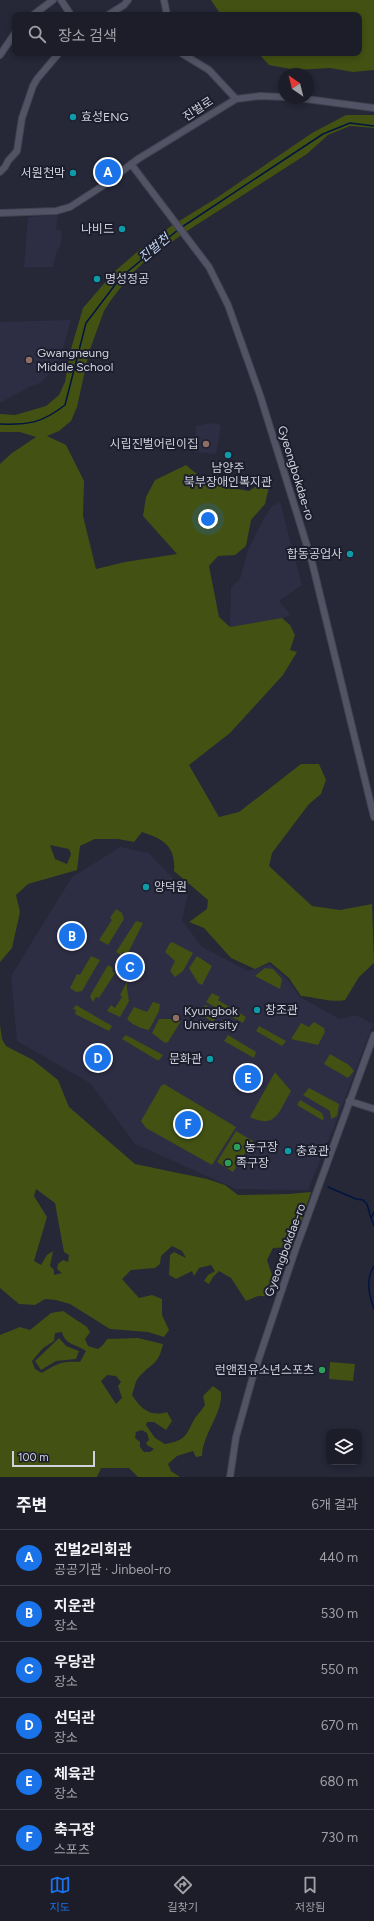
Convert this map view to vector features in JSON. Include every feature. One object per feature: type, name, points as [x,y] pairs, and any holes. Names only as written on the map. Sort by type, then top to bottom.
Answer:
[{"type":"street","points":[[37,12],[53,0]]},
{"type":"street","points":[[61,0],[69,12]]},
{"type":"street","points":[[113,12],[124,5],[128,0]]},
{"type":"street","points":[[164,0],[166,12]]},
{"type":"street","points":[[0,55],[12,37]]},
{"type":"street","points":[[0,172],[5,168],[8,160],[17,151],[22,118],[33,86],[56,56]]},
{"type":"street","points":[[186,56],[209,70],[236,99]]},
{"type":"street","name":"진벌로","points":[[0,213],[56,211],[70,207],[101,187],[131,164],[236,99],[260,96],[278,97]]},
{"type":"street","points":[[314,100],[374,108]]},
{"type":"street","name":"Gyeongbokdae-ro","points":[[131,164],[209,267],[221,288],[260,395],[312,562],[374,817]]},
{"type":"street","name":"Gyeongbokdae-ro","points":[[230,1477],[236,1437],[249,1388],[295,1251],[374,1035]]},
{"type":"street","points":[[350,1101],[374,1109]]},
{"type":"shaded area","points":[[58,215],[56,229],[62,231],[61,245],[57,251],[53,267],[24,267],[28,217]]},
{"type":"shaded area","name":"Gwangneung Middle School","points":[[71,320],[62,352],[54,369],[40,383],[31,386],[0,403],[0,322]]},
{"type":"shaded area","name":"시립진벌어린이집","points":[[212,423],[221,425],[216,454],[194,452],[196,426]]},
{"type":"shaded area","points":[[280,502],[302,585],[279,601],[291,615],[282,618],[230,627],[231,587],[240,579],[248,550],[263,520],[272,506]]},
{"type":"shaded area","name":"Kyungbok University","points":[[120,847],[149,853],[188,894],[182,920],[202,947],[248,971],[270,964],[287,979],[300,997],[340,1019],[356,1015],[373,1024],[336,1122],[308,1190],[236,1189],[135,1144],[90,1083],[17,1041],[11,976],[72,877]]},
{"type":"green space","points":[[211,0],[374,0],[374,70],[353,72],[330,68],[285,68],[269,65],[261,56],[362,56],[362,12],[219,12]]},
{"type":"green space","points":[[346,115],[374,115],[374,128],[350,126],[328,135],[307,154],[190,229],[146,260],[128,278],[104,311],[89,352],[77,407],[71,421],[59,431],[47,436],[66,445],[84,481],[83,516],[96,569],[125,562],[177,554],[143,516],[146,497],[155,480],[186,465],[201,477],[222,486],[249,491],[261,483],[269,487],[265,504],[251,520],[246,546],[235,555],[218,556],[209,566],[219,617],[230,627],[282,618],[290,625],[295,635],[290,650],[297,652],[283,675],[230,733],[189,765],[219,817],[239,812],[301,764],[319,764],[326,780],[321,794],[309,804],[272,853],[269,866],[312,906],[340,910],[372,904],[374,963],[359,977],[345,1000],[334,1001],[301,996],[289,978],[270,962],[255,969],[231,958],[204,928],[189,922],[207,909],[208,900],[174,871],[173,855],[167,845],[162,841],[142,832],[134,842],[118,839],[95,839],[80,846],[77,870],[28,884],[16,895],[20,912],[12,948],[0,962],[0,464],[12,453],[36,437],[20,432],[0,432],[0,414],[15,415],[46,406],[59,395],[65,382],[71,349],[83,308],[114,272],[171,226],[215,199],[312,133]],"holes":[[[50,845],[69,849],[71,854],[67,864],[55,859]]]},
{"type":"green space","points":[[116,909],[122,913],[124,919],[108,945],[99,940],[112,920],[110,918]]},
{"type":"green space","points":[[136,921],[143,923],[127,955],[123,952],[121,955],[116,952]]},
{"type":"green space","points":[[172,942],[193,953],[183,971],[175,977],[170,971],[175,961],[165,952]]},
{"type":"green space","points":[[91,956],[100,960],[82,991],[76,992],[70,988],[77,974],[80,975]]},
{"type":"green space","points":[[197,956],[212,966],[202,985],[198,983],[189,968]]},
{"type":"green space","points":[[108,965],[113,968],[112,971],[115,973],[99,998],[96,997],[93,1002],[90,997],[91,994]]},
{"type":"green space","points":[[265,968],[273,969],[282,979],[280,989],[255,976]]},
{"type":"green space","points":[[127,982],[129,1001],[120,1017],[107,1011],[111,1005],[115,1008],[122,997],[120,995]]},
{"type":"green space","points":[[212,993],[220,997],[218,1000],[246,1017],[243,1023],[206,1002]]},
{"type":"green space","points":[[153,1002],[160,1004],[159,1011],[149,1030],[143,1029],[131,1023],[127,1019],[134,1007],[147,1012]]},
{"type":"green space","points":[[76,1005],[112,1026],[109,1031],[75,1014],[76,1010],[73,1009]]},
{"type":"green space","points":[[205,1005],[219,1013],[213,1022],[199,1014]]},
{"type":"green space","points":[[159,1019],[176,1019],[181,1021],[168,1042],[165,1043],[152,1033]]},
{"type":"green space","points":[[314,1022],[324,1028],[325,1032],[318,1045],[291,1039],[301,1023],[309,1027]]},
{"type":"green space","points":[[0,1025],[2,1039],[6,1046],[33,1060],[58,1080],[69,1107],[135,1164],[207,1179],[225,1185],[238,1195],[311,1192],[293,1247],[273,1248],[267,1260],[275,1284],[272,1296],[258,1296],[246,1301],[231,1278],[219,1271],[209,1284],[204,1281],[208,1275],[215,1271],[211,1265],[199,1268],[194,1276],[192,1271],[176,1279],[169,1275],[170,1255],[174,1252],[186,1258],[182,1251],[172,1246],[161,1256],[160,1264],[155,1268],[131,1270],[122,1279],[139,1298],[152,1295],[162,1299],[162,1315],[169,1330],[164,1337],[148,1332],[110,1329],[70,1304],[56,1300],[45,1299],[35,1305],[19,1304],[0,1288]],"holes":[[[36,1189],[55,1203],[64,1252],[69,1255],[68,1262],[63,1260],[58,1264],[57,1269],[62,1273],[54,1275],[54,1270],[50,1266],[53,1251],[47,1255],[41,1265],[34,1261],[47,1217],[34,1196]]]},
{"type":"green space","points":[[259,1026],[286,1041],[282,1046],[256,1031]]},
{"type":"green space","points":[[126,1035],[163,1055],[159,1060],[157,1060],[122,1039]]},
{"type":"green space","points":[[228,1035],[256,1052],[254,1058],[224,1041]]},
{"type":"green space","points":[[330,1054],[349,1065],[354,1071],[348,1078],[324,1064]]},
{"type":"green space","points":[[275,1072],[291,1091],[280,1111],[271,1120],[266,1121],[250,1117]]},
{"type":"green space","points":[[164,1084],[236,1127],[212,1165],[146,1128],[141,1121],[161,1086]]},
{"type":"green space","points":[[309,1088],[339,1104],[337,1116],[331,1119],[330,1111],[303,1095]]},
{"type":"green space","points":[[300,1100],[322,1113],[324,1119],[322,1120],[297,1105]]},
{"type":"green space","name":"농구장","points":[[236,1131],[253,1141],[233,1172],[217,1162]]},
{"type":"green space","points":[[63,1311],[87,1327],[90,1332],[85,1339],[88,1346],[98,1349],[107,1339],[138,1338],[163,1344],[157,1360],[138,1379],[132,1395],[146,1411],[151,1413],[167,1412],[172,1421],[166,1430],[154,1422],[147,1422],[146,1425],[155,1438],[165,1444],[182,1439],[187,1433],[195,1418],[205,1405],[203,1396],[213,1386],[221,1392],[219,1408],[206,1439],[202,1456],[196,1457],[193,1451],[177,1456],[168,1464],[171,1471],[180,1477],[138,1477],[129,1468],[101,1468],[97,1477],[0,1477],[0,1335],[20,1327],[30,1330],[51,1313]],"holes":[[[62,1332],[63,1336],[68,1342],[86,1351],[80,1362],[60,1363],[42,1373],[35,1369],[32,1361],[43,1348],[54,1341],[55,1333]],[[107,1375],[116,1376],[121,1382],[118,1386],[122,1398],[116,1404],[101,1381]],[[142,1430],[147,1433],[149,1440],[146,1443],[154,1449],[150,1452],[144,1452],[140,1447],[140,1442],[135,1438],[136,1432]]]},
{"type":"green space","points":[[59,1338],[66,1346],[79,1351],[76,1359],[56,1361],[41,1370],[35,1361]]},
{"type":"green space","points":[[330,1362],[355,1364],[353,1381],[329,1379]]},
{"type":"waterway","name":"진벌천","points":[[182,227],[323,134],[350,123],[374,126]]},
{"type":"waterway","name":"진벌천","points":[[0,424],[35,422],[49,416],[65,405],[86,323],[121,277],[179,229]]},
{"type":"waterway","points":[[328,1187],[356,1199],[363,1200],[367,1204],[371,1218]]},
{"type":"waterway","points":[[374,1212],[371,1218],[374,1226]]},
{"type":"waterway","points":[[374,1266],[371,1271],[369,1282],[369,1292],[374,1309]]},
{"type":"place","name":"효성ENG","points":[[73,117]]},
{"type":"place","name":"진벌2리회관","points":[[108,172]]},
{"type":"place","name":"서원천막","points":[[73,173]]},
{"type":"place","name":"나비드","points":[[122,229]]},
{"type":"place","name":"명성정공","points":[[97,279]]},
{"type":"place","name":"Gwangneung Middle School","points":[[29,360]]},
{"type":"place","name":"시립진벌어린이집","points":[[206,444]]},
{"type":"place","name":"남양주 북부장애인복지관","points":[[228,455]]},
{"type":"place","name":"합동공업사","points":[[350,554]]},
{"type":"place","name":"양덕원","points":[[146,887]]},
{"type":"place","name":"지운관","points":[[72,936]]},
{"type":"place","name":"우당관","points":[[130,967]]},
{"type":"place","name":"창조관","points":[[257,1010]]},
{"type":"place","name":"Kyungbok University","points":[[176,1018]]},
{"type":"place","name":"선덕관","points":[[98,1058]]},
{"type":"place","name":"문화관","points":[[210,1059]]},
{"type":"place","name":"체육관","points":[[248,1078]]},
{"type":"place","name":"축구장","points":[[188,1124]]},
{"type":"place","name":"농구장","points":[[237,1147]]},
{"type":"place","name":"충효관","points":[[288,1151]]},
{"type":"place","name":"족구장","points":[[228,1163]]},
{"type":"place","name":"런앤짐유소년스포츠","points":[[322,1370]]}]
